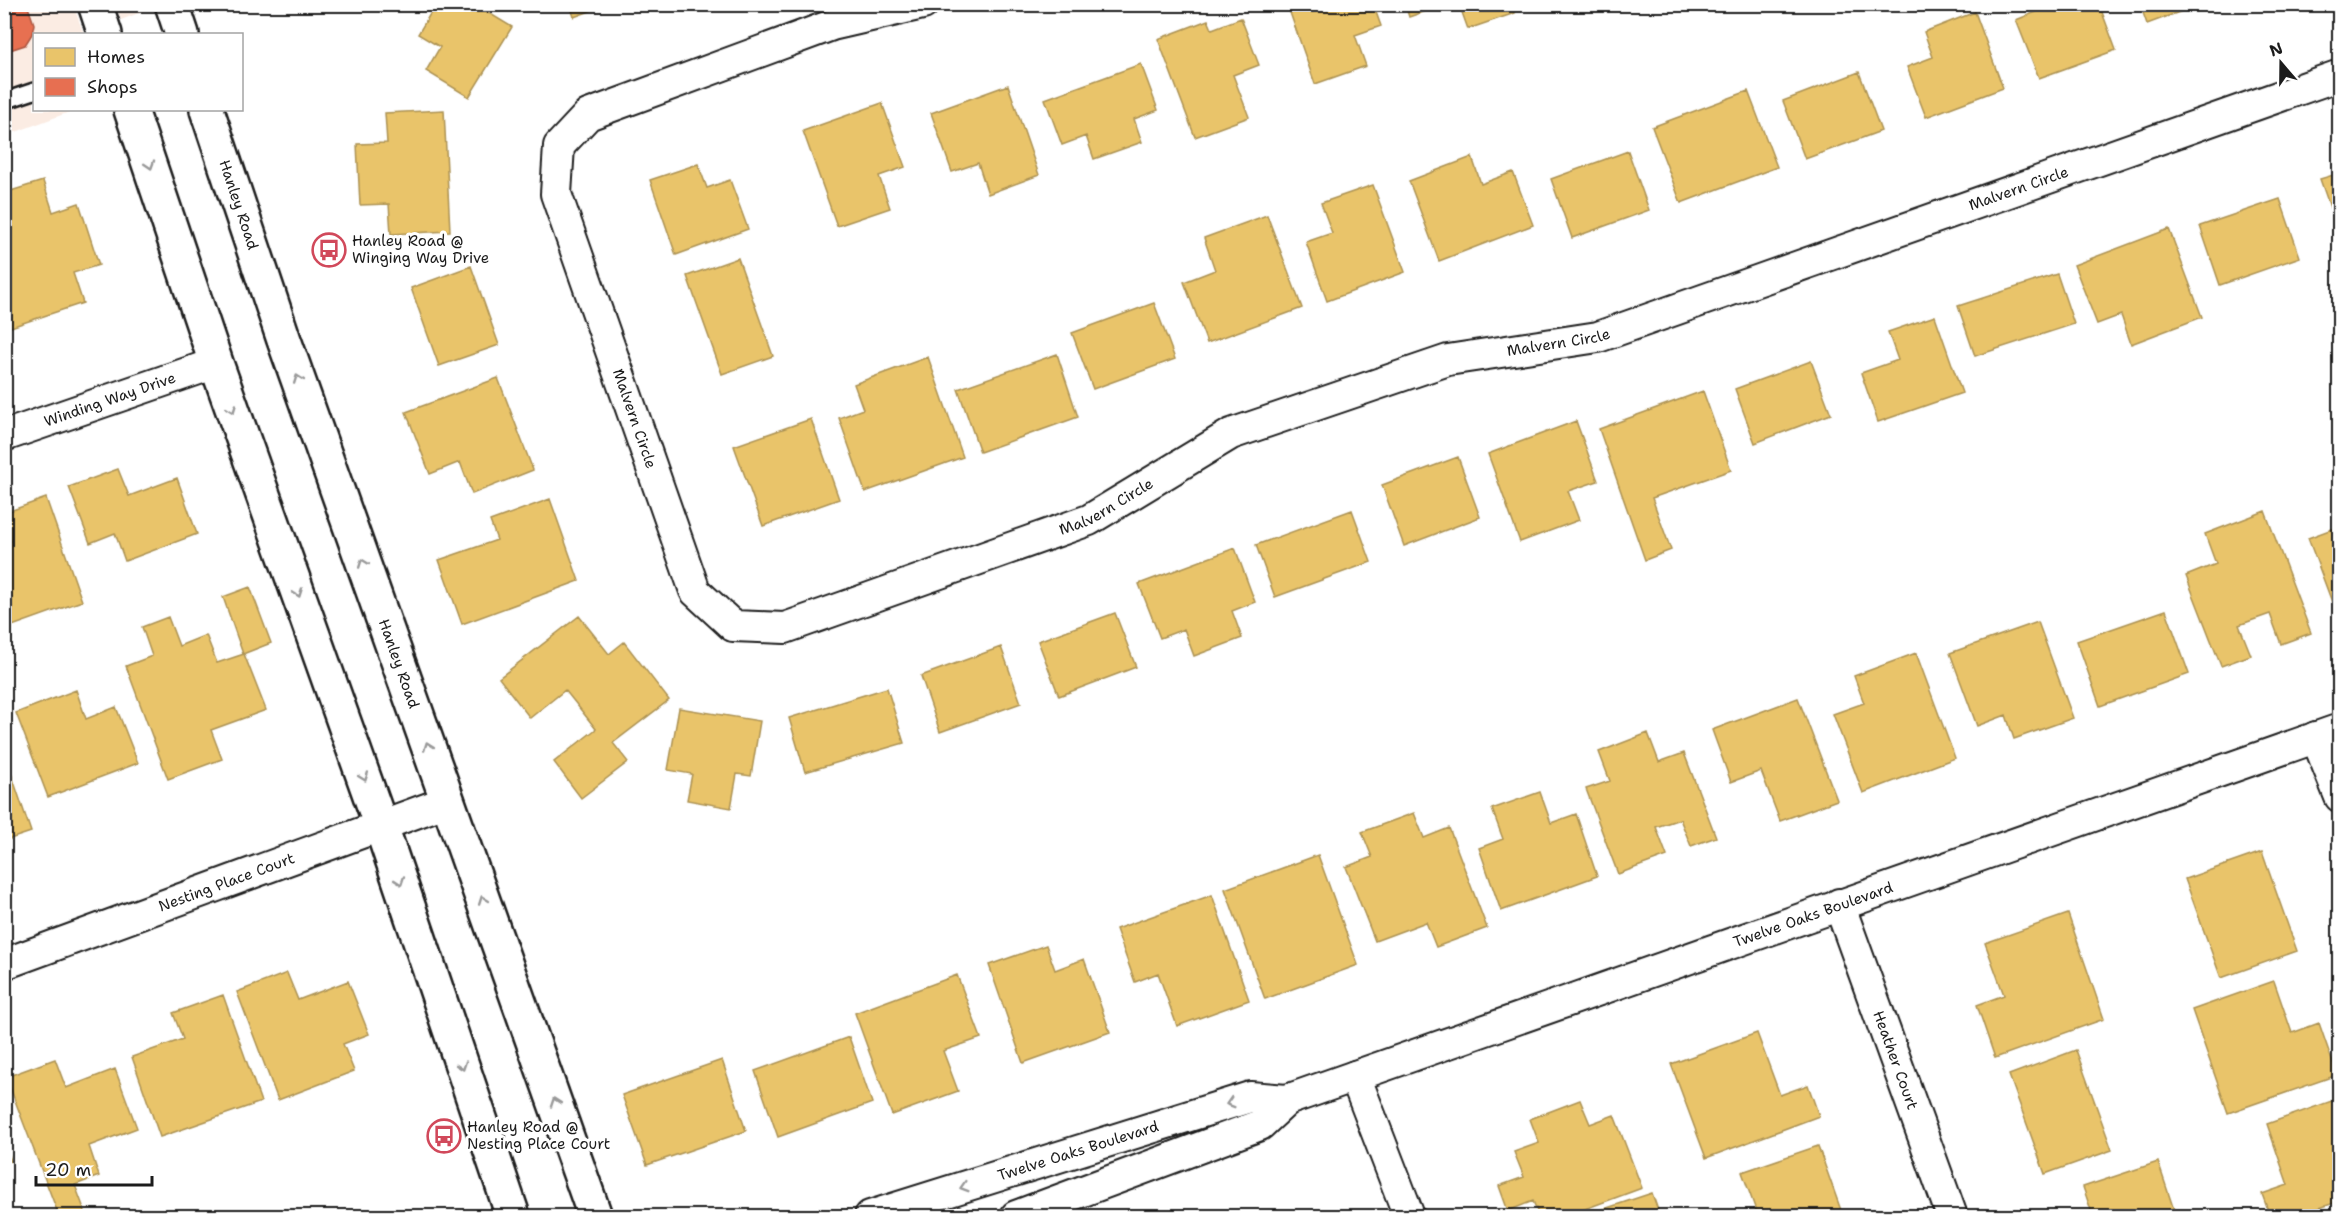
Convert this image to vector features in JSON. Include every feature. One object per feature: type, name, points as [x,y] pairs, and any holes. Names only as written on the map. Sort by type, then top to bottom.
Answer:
[{"type":"main road","points":[[95,4],[105,33]]},
{"type":"main road","points":[[172,4],[182,33]]},
{"type":"main road","points":[[131,111],[216,363],[381,826],[513,1216]]},
{"type":"main road","name":"Hanley Road","points":[[207,111],[287,350],[595,1216]]},
{"type":"street","name":"Malvern Circle","points":[[923,4],[832,25],[588,115],[559,147],[555,194],[695,591],[733,626],[785,628],[1089,520],[1231,434],[1448,360],[1598,337],[2340,75]]},
{"type":"street","name":"Winding Way Drive","points":[[4,436],[216,363]]},
{"type":"street","points":[[2328,733],[2340,797]]},
{"type":"street","name":"Twelve Oaks Boulevard","points":[[1016,1216],[1260,1125],[1287,1100],[2328,733]]},
{"type":"street","name":"Nesting Place Court","points":[[4,964],[448,801]]},
{"type":"street","name":"Heather Court","points":[[1839,904],[1952,1216]]},
{"type":"street","points":[[1355,1076],[1409,1216]]},
{"type":"street","name":"Twelve Oaks Boulevard","points":[[870,1216],[1250,1097],[1287,1100]]},
{"type":"lane","points":[[4,101],[33,91]]},
{"type":"shaded area","points":[[5,5],[73,5],[84,33],[33,33],[33,111],[72,111],[5,136]]},
{"type":"shaded area","points":[[116,5],[151,5],[152,8],[121,20]]},
{"type":"building: Homes","points":[[436,4],[474,4],[512,27],[469,97],[426,71],[440,47],[418,34]]},
{"type":"building: Homes","points":[[570,4],[609,4],[574,17]]},
{"type":"building: Homes","points":[[1287,4],[1373,4],[1381,26],[1355,35],[1366,66],[1315,84]]},
{"type":"building: Homes","points":[[1405,4],[1446,4],[1409,17]]},
{"type":"building: Homes","points":[[1459,4],[1513,4],[1515,13],[1468,29]]},
{"type":"building: Homes","points":[[2056,4],[2099,4],[2116,50],[2039,78],[2016,20]]},
{"type":"building: Homes","points":[[2140,4],[2201,4],[2147,24]]},
{"type":"building: Homes","points":[[1975,12],[2003,88],[1926,117],[1907,67],[1933,57],[1924,32]]},
{"type":"building: Homes","points":[[1241,18],[1259,65],[1233,75],[1249,117],[1195,137],[1158,39],[1208,20],[1212,29]]},
{"type":"building: Homes","points":[[1141,64],[1158,110],[1134,119],[1142,142],[1094,159],[1086,136],[1062,145],[1045,99]]},
{"type":"building: Homes","points":[[1859,72],[1881,131],[1805,159],[1783,101]]},
{"type":"building: Homes","points":[[1008,85],[1039,175],[988,194],[978,163],[952,172],[931,113]]},
{"type":"building: Homes","points":[[1748,91],[1777,167],[1681,203],[1652,127]]},
{"type":"building: Homes","points":[[882,103],[905,167],[879,176],[890,208],[837,226],[803,131]]},
{"type":"building: Homes","points":[[444,110],[450,231],[391,234],[389,204],[360,205],[357,144],[387,143],[385,113]]},
{"type":"building: Homes","points":[[1628,151],[1649,210],[1572,238],[1551,179]]},
{"type":"building: Homes","points":[[1472,157],[1481,184],[1513,172],[1533,225],[1439,261],[1409,181]]},
{"type":"building: Homes","points":[[698,164],[707,188],[730,180],[748,229],[676,255],[650,180]]},
{"type":"building: Homes","points":[[2340,173],[2340,230],[2338,230],[2320,179]]},
{"type":"building: Homes","points":[[43,181],[53,212],[79,203],[99,265],[73,273],[83,303],[5,329],[4,261],[11,259],[4,239],[4,193]]},
{"type":"building: Homes","points":[[1373,185],[1405,272],[1327,301],[1306,242],[1332,233],[1321,203]]},
{"type":"building: Homes","points":[[2280,199],[2300,257],[2220,285],[2200,226]]},
{"type":"building: Homes","points":[[1267,215],[1302,308],[1207,343],[1184,282],[1215,270],[1204,238]]},
{"type":"building: Homes","points":[[2169,229],[2202,317],[2131,344],[2121,315],[2097,324],[2074,265]]},
{"type":"building: Homes","points":[[738,258],[773,356],[722,374],[687,276]]},
{"type":"building: Homes","points":[[471,266],[499,345],[439,366],[411,288]]},
{"type":"building: Homes","points":[[2057,274],[2074,324],[1975,356],[1958,306]]},
{"type":"building: Homes","points":[[1154,303],[1175,359],[1093,389],[1072,333]]},
{"type":"building: Homes","points":[[1935,316],[1962,393],[1878,422],[1861,373],[1898,360],[1888,332]]},
{"type":"building: Homes","points":[[1057,354],[1078,417],[980,452],[958,389]]},
{"type":"building: Homes","points":[[928,357],[963,457],[865,492],[839,418],[863,409],[854,384]]},
{"type":"building: Homes","points":[[1811,361],[1831,414],[1755,443],[1735,389]]},
{"type":"building: Homes","points":[[498,378],[533,470],[472,494],[460,462],[430,474],[406,412]]},
{"type":"building: Homes","points":[[1703,391],[1731,470],[1652,498],[1671,550],[1645,560],[1599,429]]},
{"type":"building: Homes","points":[[811,419],[839,499],[763,526],[734,446]]},
{"type":"building: Homes","points":[[1576,421],[1598,481],[1568,491],[1579,520],[1520,542],[1488,454]]},
{"type":"building: Homes","points":[[1458,457],[1480,517],[1404,546],[1382,485]]},
{"type":"building: Homes","points":[[118,469],[129,496],[177,478],[197,534],[125,561],[115,533],[90,543],[69,487]]},
{"type":"building: Homes","points":[[46,498],[82,601],[4,629],[4,543],[11,541],[4,523],[4,513]]},
{"type":"building: Homes","points":[[550,499],[579,581],[462,624],[439,560],[497,540],[490,521]]},
{"type":"building: Homes","points":[[1352,510],[1371,562],[1275,597],[1256,545]]},
{"type":"building: Homes","points":[[2265,511],[2311,633],[2281,644],[2270,614],[2239,625],[2251,655],[2221,666],[2186,576],[2216,564],[2205,534]]},
{"type":"building: Homes","points":[[2340,526],[2340,599],[2332,602],[2308,538]]},
{"type":"building: Homes","points":[[1235,548],[1255,602],[1232,611],[1242,638],[1194,656],[1184,629],[1160,638],[1139,584]]},
{"type":"building: Homes","points":[[250,587],[271,643],[243,654],[223,597]]},
{"type":"building: Homes","points":[[2166,610],[2189,674],[2100,706],[2077,641]]},
{"type":"building: Homes","points":[[1115,613],[1136,667],[1059,696],[1038,641]]},
{"type":"building: Homes","points":[[579,616],[609,654],[624,642],[669,700],[613,743],[628,762],[581,798],[554,762],[596,729],[565,690],[530,718],[499,678]]},
{"type":"building: Homes","points":[[168,617],[179,646],[206,635],[217,663],[244,654],[266,710],[211,730],[222,759],[168,779],[126,666],[152,656],[142,627]]},
{"type":"building: Homes","points":[[2038,622],[2073,718],[2014,739],[2006,715],[1977,726],[1950,653]]},
{"type":"building: Homes","points":[[1001,647],[1021,703],[940,732],[921,676]]},
{"type":"building: Homes","points":[[1916,653],[1955,758],[1863,793],[1833,714],[1864,703],[1854,676]]},
{"type":"building: Homes","points":[[887,688],[904,743],[805,772],[789,718]]},
{"type":"building: Homes","points":[[76,690],[86,719],[116,707],[138,763],[48,797],[16,713]]},
{"type":"building: Homes","points":[[1798,698],[1837,800],[1780,821],[1761,771],[1731,782],[1712,730]]},
{"type":"building: Homes","points":[[679,708],[760,721],[751,776],[737,774],[731,808],[687,800],[692,774],[668,770]]},
{"type":"building: Homes","points":[[1648,733],[1659,762],[1684,753],[1716,837],[1691,846],[1680,819],[1656,827],[1667,856],[1618,874],[1586,789],[1610,781],[1599,752]]},
{"type":"building: Homes","points":[[11,773],[31,832],[4,841],[4,775]]},
{"type":"building: Homes","points":[[1540,792],[1551,823],[1576,814],[1597,876],[1501,911],[1479,848],[1503,839],[1492,809]]},
{"type":"building: Homes","points":[[1414,813],[1424,838],[1449,828],[1487,928],[1436,947],[1426,922],[1375,941],[1346,867],[1372,857],[1362,832]]},
{"type":"building: Homes","points":[[2262,852],[2297,951],[2221,978],[2185,879]]},
{"type":"building: Homes","points":[[1318,855],[1358,965],[1265,999],[1225,889]]},
{"type":"building: Homes","points":[[1212,895],[1249,1000],[1177,1026],[1158,973],[1135,982],[1116,929]]},
{"type":"building: Homes","points":[[2068,914],[2104,1019],[1995,1058],[1977,1005],[2004,995],[1985,943]]},
{"type":"building: Homes","points":[[1046,945],[1055,970],[1084,959],[1110,1032],[1023,1063],[989,965]]},
{"type":"building: Homes","points":[[287,973],[298,1000],[348,981],[369,1034],[343,1044],[354,1071],[278,1100],[237,992]]},
{"type":"building: Homes","points":[[957,975],[981,1038],[943,1051],[958,1091],[892,1115],[855,1013]]},
{"type":"building: Homes","points":[[2274,981],[2292,1033],[2319,1023],[2337,1075],[2228,1113],[2192,1010]]},
{"type":"building: Homes","points":[[223,995],[261,1102],[160,1137],[132,1057],[183,1039],[173,1013]]},
{"type":"building: Homes","points":[[1757,1033],[1780,1095],[1808,1085],[1819,1116],[1706,1158],[1671,1064]]},
{"type":"building: Homes","points":[[849,1037],[872,1103],[778,1137],[755,1071]]},
{"type":"building: Homes","points":[[2076,1050],[2112,1150],[2045,1174],[2009,1075]]},
{"type":"building: Homes","points":[[55,1059],[66,1088],[115,1069],[137,1128],[89,1146],[99,1176],[75,1185],[86,1214],[81,1216],[59,1216],[6,1077]]},
{"type":"building: Homes","points":[[722,1060],[746,1131],[647,1165],[622,1095]]},
{"type":"building: Homes","points":[[2340,1098],[2340,1201],[2296,1216],[2270,1216],[2262,1194],[2288,1185],[2267,1124]]},
{"type":"building: Homes","points":[[1580,1100],[1590,1124],[1614,1115],[1642,1188],[1566,1216],[1539,1216],[1533,1201],[1508,1211],[1499,1186],[1524,1177],[1514,1152],[1539,1143],[1530,1119]]},
{"type":"building: Homes","points":[[4,1142],[11,1161],[4,1163]]},
{"type":"building: Homes","points":[[1818,1146],[1843,1216],[1758,1216],[1742,1172]]},
{"type":"building: Homes","points":[[2158,1162],[2176,1216],[2093,1216],[2083,1187]]},
{"type":"building: Homes","points":[[1652,1193],[1660,1216],[1583,1216]]},
{"type":"building: Shops","points":[[4,4],[27,4],[34,24],[32,34],[25,45],[4,52]]},
{"type":"place","name":"Hanley Road @ Winging Way Drive","points":[[329,250]]},
{"type":"place","name":"Hanley Road @ Nesting Place Court","points":[[444,1136]]}]
